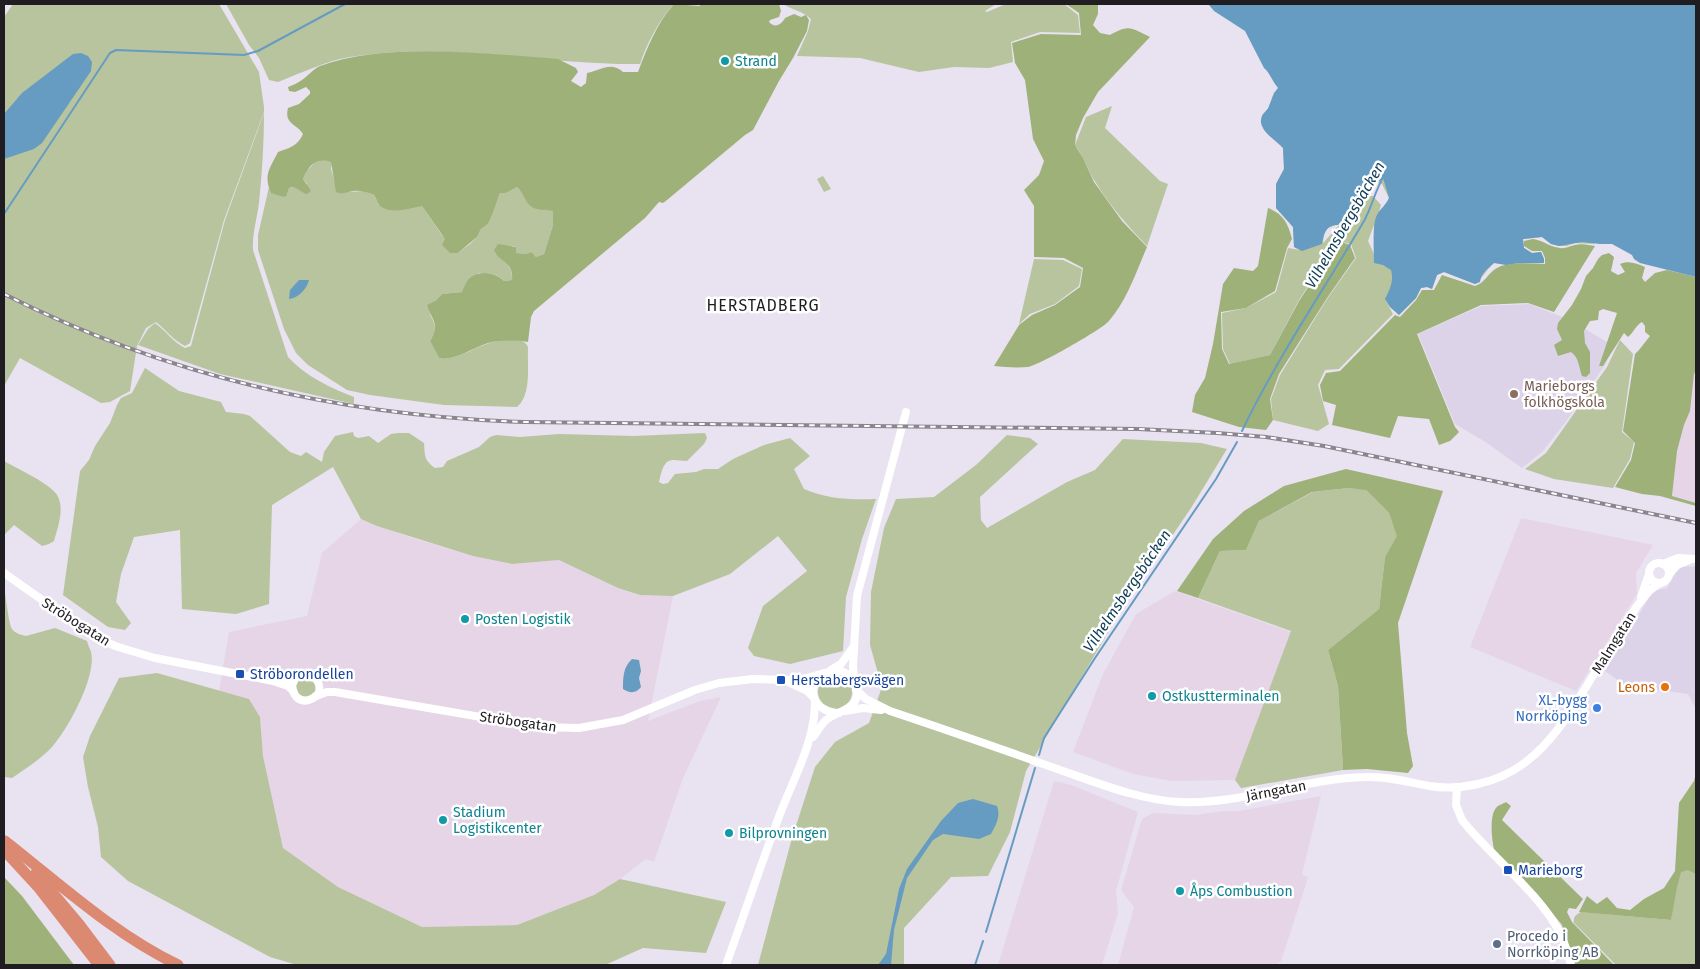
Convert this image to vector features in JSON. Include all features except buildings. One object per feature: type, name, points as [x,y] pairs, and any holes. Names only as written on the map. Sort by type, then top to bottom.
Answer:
[{"type":"highway","points":[[4,843],[99,965]]},
{"type":"highway","points":[[4,843],[45,883],[110,965]]},
{"type":"highway","points":[[4,843],[115,928],[178,965]]},
{"type":"street","points":[[808,745],[823,723],[854,702],[853,666],[857,596],[906,412]]},
{"type":"street","points":[[1678,558],[1696,559],[1685,560],[1677,564],[1667,580],[1660,584],[1653,581],[1649,574],[1653,566],[1657,564],[1663,564],[1678,558]]},
{"type":"street","points":[[1663,564],[1670,573]]},
{"type":"street","name":"Ströbogatan","points":[[4,573],[96,638],[118,648],[155,658],[273,681],[288,686],[292,690]]},
{"type":"street","name":"Malmgatan","points":[[1638,606],[1649,574]]},
{"type":"street","name":"Malmgatan","points":[[1457,787],[1483,782],[1510,772],[1523,765],[1543,746],[1569,714],[1638,606],[1650,590],[1660,584]]},
{"type":"street","points":[[726,965],[777,822],[808,745],[814,724],[814,686],[819,678],[841,664],[855,645]]},
{"type":"street","points":[[827,672],[844,672],[855,686]]},
{"type":"street","name":"Ströbogatan","points":[[316,696],[327,692],[335,692],[539,728],[579,728],[623,720],[695,690],[719,683],[754,679],[784,680],[811,677],[827,672]]},
{"type":"street","points":[[308,674],[314,677],[319,684],[319,693],[312,699],[303,701],[297,698],[292,690],[296,677],[308,674]]},
{"type":"street","name":"Ströbogatan","points":[[273,681],[296,677]]},
{"type":"street","name":"Ströbogatan","points":[[784,680],[807,691],[815,700]]},
{"type":"street","name":"Ströbogatan","points":[[319,684],[335,692]]},
{"type":"street","name":"Järngatan","points":[[855,686],[866,699],[890,711],[1099,783],[1165,800],[1179,802],[1216,801],[1364,777],[1377,777],[1437,787],[1457,787]]},
{"type":"street","points":[[815,700],[820,708],[827,712],[841,712]]},
{"type":"street","name":"Järngatan","points":[[841,712],[862,708],[890,711]]},
{"type":"street","points":[[1457,787],[1456,805],[1462,820],[1536,900],[1552,921],[1560,933],[1571,965]]},
{"type":"street","points":[[732,965],[740,928]]},
{"type":"shaded area","name":"Marieborgs folkhögskola","points":[[1529,304],[1570,320],[1612,345],[1605,365],[1565,423],[1543,451],[1522,468],[1484,441],[1455,424],[1418,334],[1481,306]]},
{"type":"shaded area","points":[[1696,370],[1696,503],[1672,496],[1677,451],[1690,411]]},
{"type":"shaded area","points":[[1521,518],[1653,545],[1636,573],[1637,594],[1576,691],[1470,647]]},
{"type":"shaded area","points":[[361,519],[406,536],[473,556],[512,564],[559,560],[618,588],[640,595],[673,596],[648,721],[700,701],[721,697],[683,778],[654,862],[646,859],[620,879],[594,895],[517,925],[422,927],[338,887],[283,848],[263,756],[260,717],[249,699],[219,691],[229,632],[307,616],[322,553]]},
{"type":"shaded area","points":[[1696,566],[1696,709],[1688,694],[1625,685],[1605,671],[1650,596],[1657,590],[1667,588],[1676,572],[1682,567]]},
{"type":"shaded area","points":[[1175,591],[1291,632],[1235,780],[1172,781],[1133,774],[1073,752],[1103,674],[1136,614]]},
{"type":"shaded area","points":[[1054,781],[1071,785],[1138,812],[1116,891],[1118,913],[1102,965],[998,965]]},
{"type":"shaded area","points":[[1321,796],[1302,874],[1308,878],[1281,961],[1276,965],[1118,965],[1134,907],[1121,890],[1142,819],[1153,813],[1195,815],[1239,811]]},
{"type":"green space","points":[[13,4],[219,4],[259,72],[264,112],[224,220],[190,343],[185,346],[181,344],[156,322],[146,328],[137,346],[130,391],[110,402],[101,403],[20,358],[4,386],[4,17]]},
{"type":"green space","points":[[226,4],[674,4],[654,32],[640,64],[422,51],[350,57],[332,61],[278,82],[269,80],[259,58],[249,45]]},
{"type":"green space","points":[[674,4],[700,6],[700,4],[779,4],[781,11],[779,17],[770,20],[771,24],[778,25],[785,18],[794,14],[801,17],[806,15],[809,20],[807,31],[753,130],[667,200],[663,203],[659,202],[645,218],[534,311],[531,317],[528,342],[493,342],[457,356],[444,359],[439,358],[430,341],[435,326],[427,305],[435,301],[442,294],[462,292],[466,283],[474,275],[487,273],[504,281],[512,280],[511,269],[494,250],[498,244],[516,247],[516,253],[525,254],[532,252],[536,257],[544,254],[553,225],[553,211],[532,207],[517,187],[506,193],[500,193],[488,224],[481,229],[477,237],[458,253],[450,253],[442,245],[445,239],[422,206],[390,210],[380,206],[374,195],[368,193],[358,191],[336,192],[331,162],[317,161],[308,170],[303,179],[311,191],[307,194],[297,188],[289,188],[287,195],[284,197],[271,193],[268,176],[270,167],[278,152],[296,144],[303,134],[289,120],[288,108],[299,104],[310,94],[306,87],[295,92],[289,91],[288,87],[300,81],[320,66],[346,58],[406,51],[469,52],[558,59],[576,68],[578,72],[571,81],[581,87],[586,83],[587,73],[606,67],[614,67],[623,72],[638,72],[658,28]]},
{"type":"green space","points":[[783,4],[996,4],[985,11],[987,12],[1006,4],[1064,4],[1078,15],[1080,33],[1040,32],[1011,42],[1013,62],[989,68],[954,67],[919,72],[860,58],[797,56],[811,19],[805,14]]},
{"type":"green space","points":[[1066,4],[1098,4],[1098,14],[1093,25],[1100,33],[1110,35],[1122,29],[1130,28],[1150,37],[1098,92],[1083,118],[1076,135],[1075,145],[1094,182],[1122,221],[1147,247],[1121,305],[1103,326],[1070,347],[1035,365],[1028,367],[994,366],[1019,325],[1032,315],[1055,305],[1080,287],[1083,268],[1064,258],[1034,257],[1034,206],[1024,190],[1039,175],[1044,161],[1033,139],[1025,80],[1015,63],[1012,43],[1041,34],[1081,35],[1079,13]]},
{"type":"green space","points":[[1274,92],[1595,244],[1574,243],[1567,246],[1559,246],[1551,244],[1542,237],[1523,239],[1524,248],[1532,253],[1541,252],[1544,263],[1494,263],[1475,284],[1444,272],[1437,275],[1432,289],[1427,287],[1421,288],[1416,298],[1399,315],[1390,307],[1385,299],[1393,314],[1339,369],[1325,370],[1318,385],[1329,424],[1318,431],[1273,420],[1271,399],[1280,375],[1327,299],[1356,258],[1351,244],[1338,241],[1299,300],[1270,355],[1230,364],[1223,349],[1222,313],[1246,308],[1276,292],[1288,248],[1300,250],[1294,247],[1293,227],[1276,208],[1276,184],[1284,169],[1283,148],[1264,130],[1261,121],[1263,114],[1268,109]],"holes":[[[1377,183],[1382,184],[1389,198],[1379,212],[1381,205],[1373,196],[1360,196]],[[1341,223],[1323,243],[1326,230]],[[1374,225],[1374,254],[1368,241]]]},
{"type":"green space","points":[[1112,106],[1105,128],[1160,181],[1168,184],[1147,246],[1107,200],[1075,145],[1086,117]]},
{"type":"green space","points":[[264,113],[261,180],[253,250],[288,357],[310,376],[354,397],[354,404],[220,374],[138,345],[148,329],[155,323],[181,346],[185,348],[191,346],[225,220]]},
{"type":"green space","points":[[324,159],[332,162],[331,169],[336,187],[348,192],[363,191],[374,195],[379,205],[422,206],[441,234],[458,253],[470,244],[477,237],[481,229],[488,224],[500,193],[506,193],[517,187],[525,196],[553,211],[553,225],[544,254],[536,257],[532,252],[525,254],[515,253],[516,247],[513,246],[495,253],[509,267],[512,280],[504,281],[496,275],[479,273],[462,292],[442,294],[435,301],[430,314],[435,327],[430,341],[439,358],[455,357],[498,341],[517,340],[525,343],[528,347],[527,387],[522,401],[517,407],[444,405],[347,390],[308,365],[296,353],[284,329],[258,250],[258,235],[269,187],[271,193],[287,195],[289,188],[298,188],[307,184],[303,179],[307,171],[317,160]]},
{"type":"green space","points":[[823,176],[831,189],[824,192],[817,179]]},
{"type":"green space","points":[[1268,208],[1278,213],[1284,220],[1289,228],[1292,239],[1287,248],[1275,291],[1246,308],[1221,312],[1222,349],[1229,364],[1270,355],[1299,301],[1339,241],[1350,245],[1355,258],[1279,374],[1270,399],[1273,420],[1266,430],[1239,427],[1192,412],[1195,395],[1205,378],[1223,284],[1234,268],[1253,271],[1258,266]]},
{"type":"green space","points":[[1533,239],[1560,248],[1580,244],[1595,246],[1554,312],[1528,303],[1481,305],[1417,334],[1455,427],[1459,432],[1450,441],[1439,445],[1429,419],[1398,416],[1390,438],[1332,425],[1336,405],[1323,401],[1320,385],[1326,373],[1340,371],[1395,315],[1400,317],[1416,300],[1422,290],[1434,290],[1442,275],[1475,286],[1497,268],[1508,264],[1545,264],[1542,251],[1532,251],[1524,246],[1524,241]]},
{"type":"green space","points":[[1609,253],[1614,257],[1611,271],[1618,275],[1625,272],[1620,264],[1630,262],[1645,267],[1642,278],[1645,282],[1655,273],[1667,270],[1696,277],[1696,370],[1690,411],[1677,451],[1672,496],[1696,503],[1696,506],[1660,496],[1642,494],[1615,487],[1631,460],[1635,443],[1623,431],[1635,354],[1650,336],[1645,332],[1645,326],[1642,322],[1628,337],[1624,333],[1603,366],[1599,366],[1617,313],[1603,309],[1599,311],[1598,320],[1590,321],[1584,331],[1585,343],[1590,352],[1590,373],[1586,377],[1582,376],[1574,354],[1571,352],[1558,356],[1554,345],[1562,340],[1557,329],[1558,323],[1572,305],[1586,276],[1602,255]]},
{"type":"green space","points":[[1034,259],[1063,260],[1082,269],[1079,286],[1055,304],[1030,314],[1019,324]]},
{"type":"green space","points":[[1620,340],[1633,354],[1622,432],[1634,442],[1630,459],[1613,488],[1554,479],[1525,469],[1546,453],[1607,367]]},
{"type":"green space","points":[[145,368],[179,391],[221,402],[226,412],[250,416],[290,452],[301,456],[306,452],[322,462],[324,452],[335,436],[353,432],[354,436],[358,438],[369,436],[378,443],[391,434],[409,433],[424,443],[426,457],[435,468],[443,467],[447,461],[479,447],[490,437],[496,435],[520,437],[559,434],[634,436],[705,433],[707,438],[704,444],[687,461],[670,460],[665,464],[659,482],[663,484],[668,483],[675,474],[696,472],[704,469],[718,469],[733,459],[764,445],[790,438],[810,456],[794,469],[804,489],[821,495],[839,498],[876,499],[862,539],[846,597],[843,651],[790,664],[754,656],[748,648],[763,606],[807,571],[778,536],[730,574],[673,596],[640,595],[618,588],[559,560],[512,564],[473,556],[377,526],[361,519],[333,467],[272,505],[269,604],[236,614],[182,609],[180,530],[134,537],[121,574],[116,602],[131,623],[125,630],[108,627],[63,595],[80,471],[89,460],[95,446],[110,423],[121,398],[132,393]]},
{"type":"green space","points":[[1007,435],[1030,438],[1038,444],[980,497],[981,520],[987,528],[1067,482],[1095,470],[1123,439],[1201,443],[1227,449],[1191,508],[1119,614],[1026,771],[1010,832],[988,876],[951,877],[904,928],[904,965],[758,965],[792,838],[815,767],[835,742],[869,723],[882,687],[870,645],[871,592],[884,528],[896,499],[934,497],[976,465]]},
{"type":"green space","points":[[4,461],[41,481],[57,495],[61,512],[54,541],[49,544],[42,546],[14,525],[4,535]]},
{"type":"green space","points":[[1346,469],[1443,491],[1398,623],[1407,733],[1413,766],[1408,773],[1367,769],[1343,770],[1338,686],[1328,650],[1379,609],[1385,557],[1397,536],[1389,513],[1366,490],[1349,488],[1312,492],[1259,521],[1246,550],[1220,551],[1198,598],[1177,591],[1213,539],[1244,511],[1284,486]]},
{"type":"green space","points":[[1349,488],[1365,489],[1389,513],[1398,536],[1385,557],[1379,609],[1328,650],[1338,686],[1343,770],[1241,788],[1235,780],[1291,631],[1198,598],[1220,551],[1246,550],[1259,521],[1313,492]]},
{"type":"green space","points":[[4,585],[13,630],[18,634],[26,636],[55,628],[87,641],[92,662],[86,688],[80,702],[59,739],[43,756],[12,778],[4,777]]},
{"type":"green space","points":[[157,673],[249,699],[260,717],[263,756],[283,848],[338,887],[422,927],[517,925],[594,895],[620,879],[726,902],[706,953],[643,948],[605,965],[297,965],[270,957],[128,881],[101,857],[98,827],[83,757],[90,736],[119,678]]},
{"type":"green space","points":[[835,675],[847,680],[852,692],[847,704],[835,709],[823,704],[818,692],[823,680]]},
{"type":"green space","points":[[302,677],[310,677],[316,683],[316,691],[310,697],[302,697],[296,691],[296,683]]},
{"type":"green space","points":[[1696,773],[1696,874],[1688,870],[1681,872],[1671,920],[1579,912],[1587,896],[1597,904],[1607,897],[1617,908],[1630,910],[1644,899],[1664,888],[1675,871],[1679,803],[1694,781]]},
{"type":"green space","points":[[1696,786],[1696,965],[1616,965],[1574,923],[1574,917],[1581,912],[1671,920],[1682,809]]},
{"type":"green space","points":[[1506,802],[1511,806],[1502,820],[1583,899],[1576,909],[1569,908],[1567,912],[1572,922],[1614,965],[1573,965],[1562,925],[1541,899],[1494,849],[1492,817],[1497,807]]},
{"type":"green space","points":[[4,877],[22,896],[74,965],[4,965]]},
{"type":"water","points":[[1196,4],[1696,4],[1696,277],[1640,263],[1632,255],[1612,244],[1582,242],[1559,246],[1551,244],[1542,237],[1523,239],[1524,248],[1532,253],[1541,252],[1544,263],[1506,265],[1494,263],[1483,274],[1480,282],[1475,284],[1444,272],[1437,275],[1432,289],[1427,287],[1421,288],[1416,298],[1399,315],[1390,307],[1385,299],[1392,281],[1391,270],[1383,265],[1374,263],[1375,219],[1389,198],[1383,178],[1353,202],[1346,217],[1338,225],[1328,228],[1322,244],[1302,251],[1294,247],[1293,227],[1276,208],[1276,184],[1284,169],[1283,148],[1264,130],[1261,121],[1278,88],[1264,68],[1245,31],[1214,11],[1209,5]]},
{"type":"water","points":[[81,53],[88,56],[92,62],[91,71],[42,143],[34,149],[4,159],[4,114],[22,93],[73,54]]},
{"type":"water","points":[[299,280],[309,280],[302,292],[296,297],[289,299],[290,290]]},
{"type":"water","points":[[632,659],[639,660],[641,687],[637,691],[632,692],[623,689],[623,677],[625,669]]},
{"type":"water","points":[[973,799],[997,806],[998,817],[991,834],[979,839],[943,834],[933,840],[907,878],[894,930],[891,965],[878,965],[886,954],[899,889],[907,869],[941,821],[958,803]]},
{"type":"waterway","points":[[4,214],[110,53],[116,50],[244,55],[258,51],[345,4]]},
{"type":"waterway","name":"Vilhelmsbergsbäcken","points":[[1242,431],[1285,351],[1364,221],[1384,176]]},
{"type":"waterway","name":"Vilhelmsbergsbäcken","points":[[1039,755],[1044,738],[1095,658],[1216,479],[1237,442]]},
{"type":"waterway","name":"Vilhelmsbergsbäcken","points":[[986,932],[1035,768]]},
{"type":"waterway","name":"Vilhelmsbergsbäcken","points":[[975,965],[983,941]]},
{"type":"railway","points":[[4,294],[65,323],[128,348],[192,369],[257,386],[389,411],[456,418],[524,422],[1138,429],[1266,437],[1324,446],[1696,523]]},
{"type":"place","name":"Strand","points":[[725,61]]},
{"type":"place","name":"Marieborgs folkhögskola","points":[[1514,394]]},
{"type":"place","name":"Posten Logistik","points":[[465,619]]},
{"type":"place","name":"Ströborondellen","points":[[240,674]]},
{"type":"place","name":"Herstabergsvägen","points":[[781,680]]},
{"type":"place","name":"Leons","points":[[1665,687]]},
{"type":"place","name":"Ostkustterminalen","points":[[1152,696]]},
{"type":"place","name":"XL-bygg Norrköping","points":[[1597,708]]},
{"type":"place","name":"Stadium Logistikcenter","points":[[443,820]]},
{"type":"place","name":"Bilprovningen","points":[[729,833]]},
{"type":"place","name":"Marieborg","points":[[1508,870]]},
{"type":"place","name":"Åps Combustion","points":[[1180,891]]},
{"type":"place","name":"Procedo i Norrköping AB","points":[[1497,944]]},
{"type":"district","name":"HERSTADBERG","points":[[763,305]]}]
